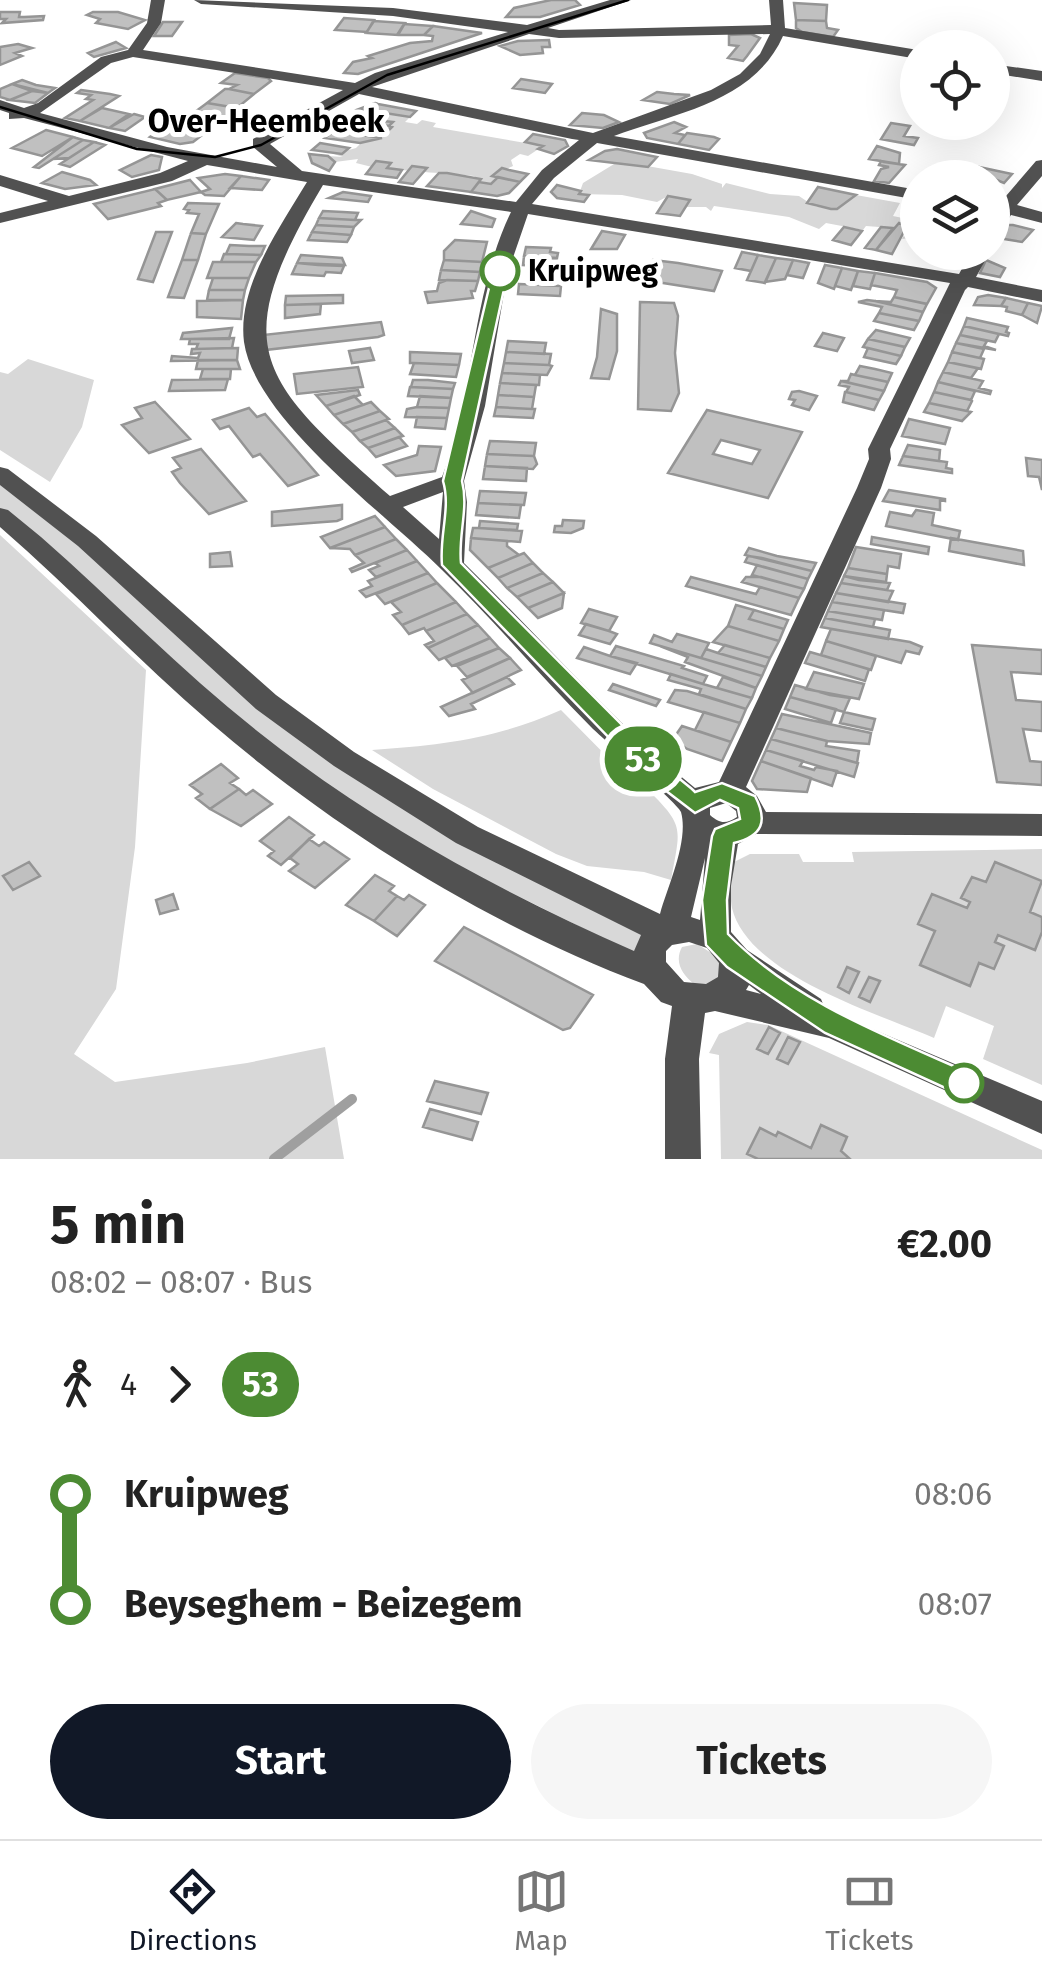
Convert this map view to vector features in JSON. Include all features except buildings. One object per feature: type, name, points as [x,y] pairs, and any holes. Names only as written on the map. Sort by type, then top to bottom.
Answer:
[{"type":"street","points":[[132,53],[154,23],[158,0]]},
{"type":"street","points":[[201,0],[378,5],[559,34],[763,28],[900,53]]},
{"type":"street","points":[[296,175],[259,143],[395,71],[624,0]]},
{"type":"street","points":[[443,549],[457,496],[452,481],[488,336],[506,240],[520,208],[544,178],[594,138],[682,109],[721,91],[760,63],[778,32],[776,0]]},
{"type":"street","points":[[0,123],[44,106],[102,62],[132,53],[290,75],[594,138],[817,175],[842,186],[900,194]]},
{"type":"street","points":[[1010,71],[1042,76]]},
{"type":"street","points":[[0,105],[70,129],[208,159],[964,280],[1042,296]]},
{"type":"street","points":[[0,218],[166,177],[208,159]]},
{"type":"street","points":[[1010,199],[1042,165]]},
{"type":"street","points":[[318,179],[264,283],[254,323],[254,341],[267,378],[282,400],[388,505],[443,549],[652,768],[717,822],[1042,825]]},
{"type":"street","points":[[0,180],[68,201]]},
{"type":"street","points":[[1010,211],[1042,218]]},
{"type":"street","points":[[717,822],[752,812],[746,802],[729,792],[869,488],[880,462],[879,449],[956,288],[970,270]]},
{"type":"street","points":[[0,474],[87,541],[266,702],[344,760],[467,835],[669,932],[689,929],[726,948],[834,1025],[1042,1118]]},
{"type":"street","points":[[388,505],[452,481]]},
{"type":"street","points":[[0,515],[245,737],[310,788],[461,881],[651,972],[662,986],[834,1025]]},
{"type":"street","points":[[651,972],[649,950],[669,932],[717,822]]},
{"type":"street","points":[[683,1159],[682,1060],[702,998],[733,984],[716,886],[717,822]]},
{"type":"shaded area","points":[[390,113],[410,117],[405,122],[417,124],[422,120],[436,123],[433,127],[543,146],[528,156],[520,154],[511,160],[513,166],[493,175],[498,177],[491,184],[479,182],[474,176],[387,168],[390,163],[372,167],[356,163],[358,159],[335,162],[328,156],[343,157],[334,154],[356,148],[364,140],[380,140],[392,127],[392,122],[383,121]]},
{"type":"shaded area","points":[[619,161],[692,174],[722,184],[722,188],[726,183],[770,194],[799,196],[814,206],[830,209],[837,209],[856,195],[900,203],[893,216],[900,217],[900,223],[893,228],[866,226],[863,230],[826,223],[819,229],[789,217],[714,206],[711,211],[706,207],[686,207],[689,199],[668,196],[657,202],[622,195],[579,194],[583,183]]},
{"type":"shaded area","points":[[28,359],[94,380],[82,427],[50,482],[0,450],[0,372],[8,374]]},
{"type":"shaded area","points":[[0,483],[57,525],[242,692],[645,933],[633,953],[415,845],[247,728],[0,508]]},
{"type":"shaded area","points":[[0,535],[146,670],[135,847],[116,989],[74,1054],[115,1082],[325,1047],[344,1159],[0,1159]]},
{"type":"shaded area","points":[[561,710],[641,791],[647,789],[674,821],[678,838],[671,880],[644,872],[587,866],[556,854],[433,789],[372,750],[469,739],[514,728]]},
{"type":"shaded area","points":[[1042,849],[1042,1085],[983,1059],[994,1026],[946,1006],[934,1038],[849,1004],[788,972],[762,953],[743,932],[732,908],[734,862],[750,854],[799,854],[803,862],[854,862],[852,852]]},
{"type":"shaded area","points":[[697,944],[721,959],[725,986],[694,984],[683,972],[679,963],[682,947]]},
{"type":"shaded area","points":[[747,1022],[768,1025],[1042,1150],[1042,1159],[721,1159],[719,1055],[709,1053],[719,1034]]},
{"type":"waterway","points":[[274,1159],[352,1099]]},
{"type":"tram line","points":[[0,107],[137,149],[215,157],[261,145],[387,75],[628,0]]},
{"type":"bus line","name":"53","points":[[500,271],[452,481],[457,496],[449,539],[452,565],[652,768],[695,804],[715,792],[729,792],[746,802],[752,812],[751,823],[737,834],[724,836],[714,900],[715,938],[778,990],[834,1025],[964,1083]]},
{"type":"place","name":"Kruipweg","points":[[500,271]]},
{"type":"district","name":"Over-Heembeek","points":[[266,121]]}]
